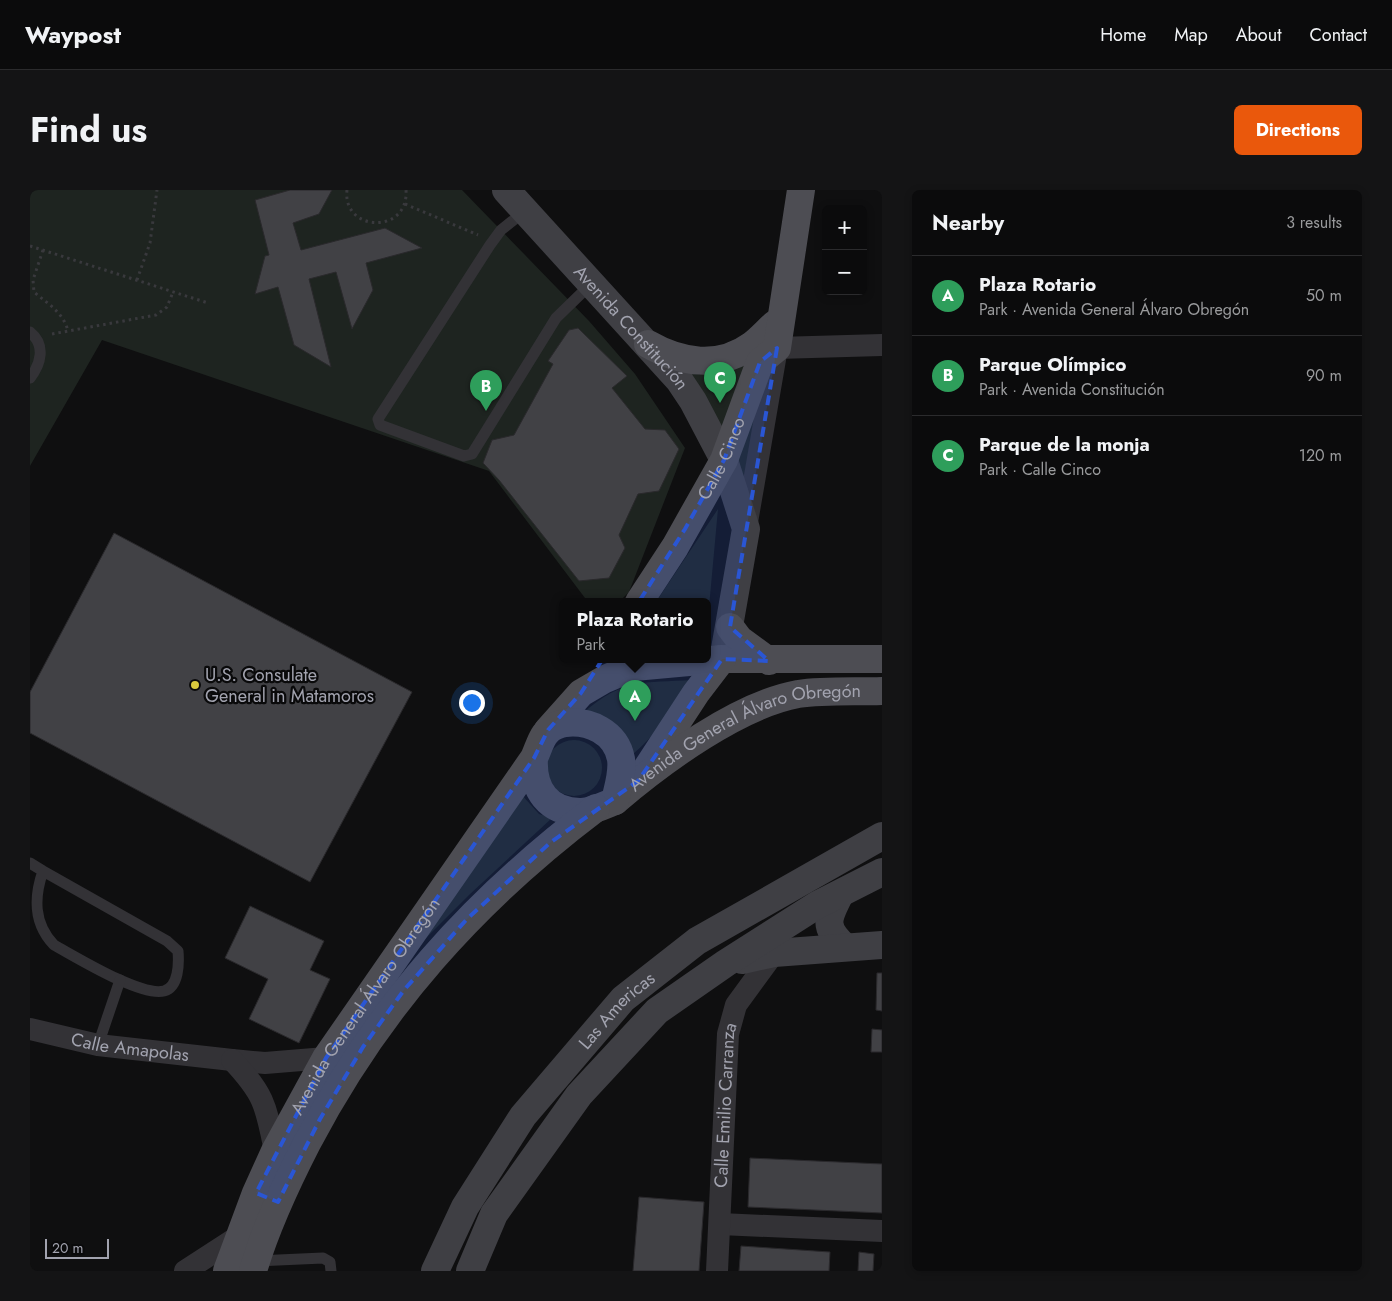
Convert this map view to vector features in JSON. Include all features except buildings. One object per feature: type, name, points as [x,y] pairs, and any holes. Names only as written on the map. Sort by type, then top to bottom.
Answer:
[{"type":"main road","name":"Avenida Constitución","points":[[506,190],[679,380],[693,401],[724,460],[746,529],[730,627],[722,659]]},
{"type":"main road","points":[[750,347],[777,348],[801,190]]},
{"type":"main road","points":[[648,344],[672,356],[699,362],[725,358],[750,347],[782,318]]},
{"type":"main road","name":"Calle Cinco","points":[[642,598],[675,547],[724,460],[760,362],[777,348]]},
{"type":"main road","points":[[730,627],[740,639],[769,660]]},
{"type":"main road","points":[[638,782],[696,693],[722,659]]},
{"type":"main road","name":"Avenida General Álvaro Obregón","points":[[711,660],[882,660]]},
{"type":"main road","points":[[581,693],[600,663]]},
{"type":"main road","name":"Avenida General Álvaro Obregón","points":[[548,730],[581,693],[606,678],[634,667],[678,663]]},
{"type":"main road","name":"Avenida General Álvaro Obregón","points":[[227,1271],[240,1236],[320,1119],[338,1063],[467,919],[551,842],[704,736],[744,713],[799,694],[882,691]]},
{"type":"main road","points":[[576,722],[591,724],[604,732],[615,743],[621,757],[622,772],[606,804],[583,812],[566,810],[553,804],[535,785],[533,774],[534,758],[548,730],[561,724],[576,722]]},
{"type":"main road","name":"Avenida General Álvaro Obregón","points":[[254,1266],[275,1151],[338,1063],[534,758]]},
{"type":"main road","name":"Las Americas","points":[[436,1271],[464,1207],[524,1116],[623,1000],[697,941],[882,836]]},
{"type":"main road","name":"Las Americas","points":[[470,1271],[494,1214],[579,1095],[658,1011],[726,963],[817,906],[882,872]]},
{"type":"main road","points":[[840,894],[832,910],[829,925],[831,934],[845,946]]},
{"type":"main road","points":[[726,963],[774,953],[845,946],[882,945]]},
{"type":"street","points":[[746,529],[777,348],[882,345]]},
{"type":"street","name":"Calle Emilio Carranza","points":[[716,1271],[720,1224],[728,1034],[736,1005],[774,953]]},
{"type":"street","name":"Calle Amapolas","points":[[30,1029],[98,1045],[232,1060],[338,1063]]},
{"type":"street","points":[[232,1060],[250,1079],[267,1107],[275,1151]]},
{"type":"street","points":[[720,1224],[882,1231]]},
{"type":"street","points":[[185,1271],[240,1236]]},
{"type":"lane","points":[[525,211],[488,242],[378,419],[380,425],[464,456],[472,454],[556,318],[592,283]]},
{"type":"lane","points":[[30,378],[41,356],[33,335]]},
{"type":"lane","points":[[30,864],[43,870],[167,941],[178,951],[179,963],[174,983],[165,991],[150,992],[120,980],[54,945],[46,937],[35,903],[36,892],[43,870]]},
{"type":"lane","points":[[98,1045],[120,980]]},
{"type":"lane","points":[[254,1266],[323,1258],[330,1262],[331,1271]]},
{"type":"path","points":[[137,280],[150,243],[157,190]]},
{"type":"path","points":[[347,190],[348,203],[353,212],[368,222],[387,222],[396,217],[405,204],[406,190]]},
{"type":"path","points":[[405,204],[488,242]]},
{"type":"path","points":[[30,246],[208,303]]},
{"type":"path","points":[[43,250],[33,280],[34,292],[54,307],[63,318],[68,331]]},
{"type":"path","points":[[33,335],[68,331],[162,313],[170,302],[173,292]]},
{"type":"highlighted area","points":[[777,348],[730,627],[769,661],[722,659],[638,781],[551,842],[467,919],[404,990],[363,1047],[320,1119],[278,1202],[256,1193],[326,1058],[534,758],[548,730],[581,693],[685,529],[724,460],[760,362]]},
{"type":"shaded area","points":[[30,190],[462,190],[589,321],[635,374],[685,448],[629,592],[623,598],[585,598],[489,471],[102,340],[30,466]]},
{"type":"shaded area","points":[[752,363],[723,440],[687,372]]},
{"type":"shaded area","points":[[761,370],[745,494],[734,468]]},
{"type":"shaded area","points":[[718,509],[710,598],[659,598]]},
{"type":"shaded area","points":[[693,680],[656,731],[629,757],[583,713],[610,693],[634,684]]},
{"type":"shaded area","points":[[568,740],[580,740],[590,744],[598,752],[602,768],[598,784],[590,792],[580,796],[568,796],[558,792],[550,784],[546,774],[546,762],[550,752],[558,744]]},
{"type":"shaded area","points":[[521,794],[539,814],[552,818],[469,895],[406,958]]},
{"type":"place","name":"Parque de la monja","points":[[720,403]]},
{"type":"place","name":"Parque Olímpico","points":[[486,411]]},
{"type":"place","name":"U.S. Consulate General in Matamoros","points":[[195,685]]},
{"type":"place","name":"Plaza Rotario","points":[[635,721]]}]
